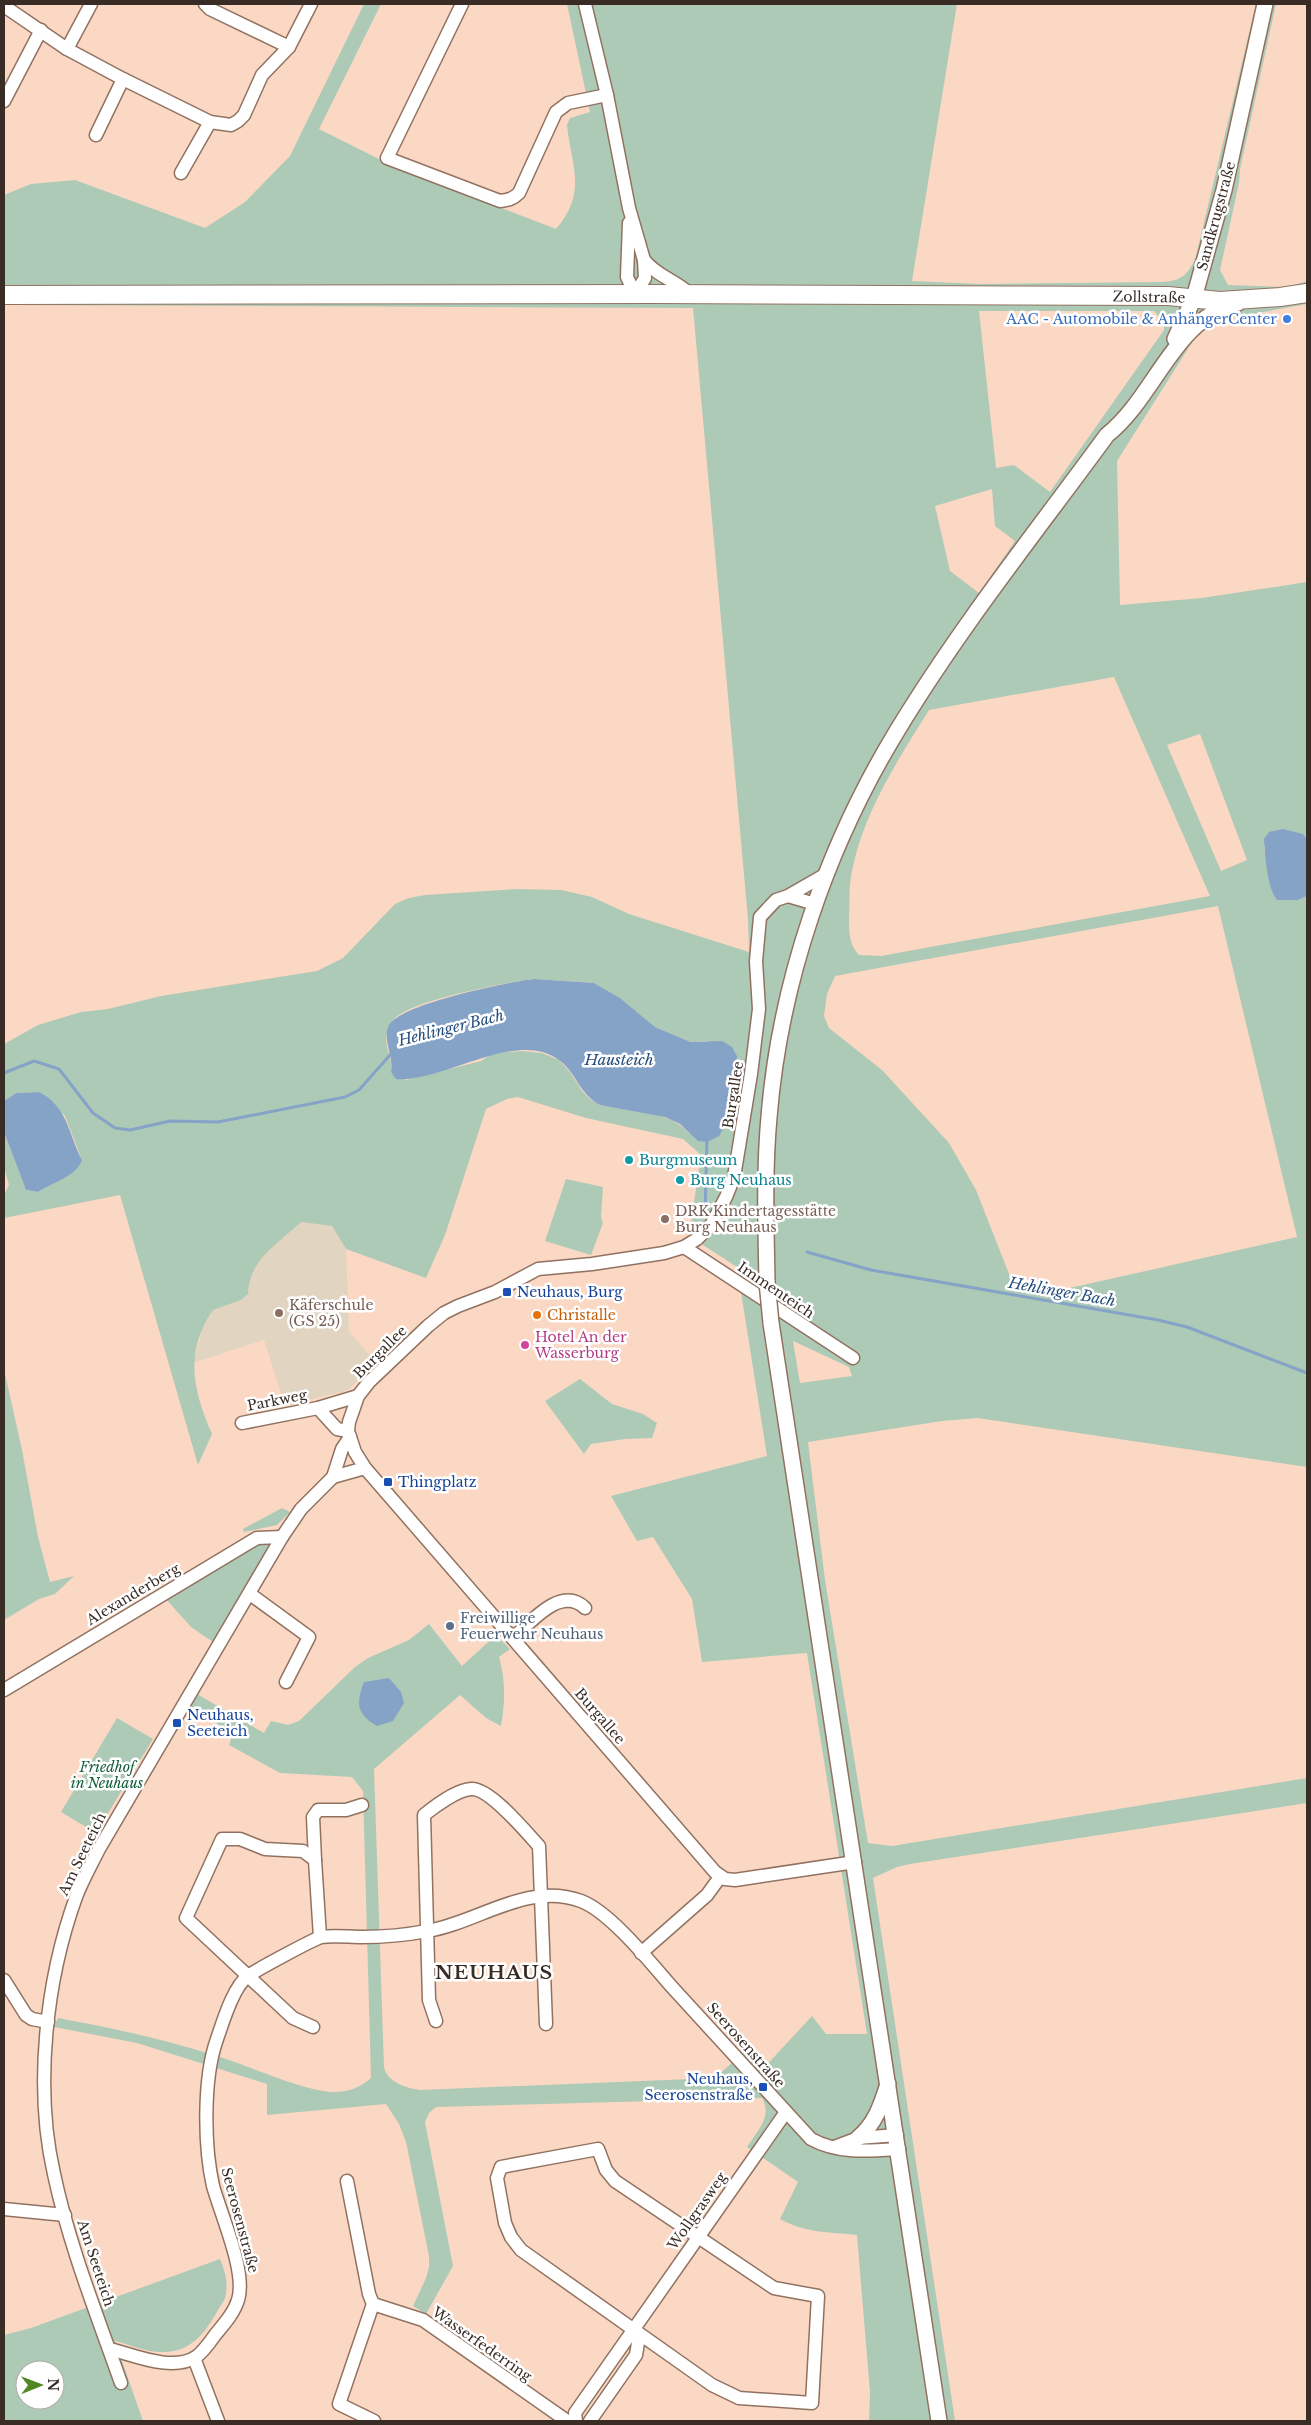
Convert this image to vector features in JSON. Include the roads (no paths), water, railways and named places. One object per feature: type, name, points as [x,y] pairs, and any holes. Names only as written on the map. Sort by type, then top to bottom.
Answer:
[{"type":"main road","name":"Zollstraße","points":[[4,295],[690,294],[1194,298],[1220,301],[1307,293]]},
{"type":"street","points":[[67,50],[91,4]]},
{"type":"street","points":[[205,4],[210,9],[289,47]]},
{"type":"street","points":[[4,6],[41,30],[67,50],[124,80],[210,122],[231,125],[244,115],[262,75],[289,47],[311,4]]},
{"type":"street","points":[[462,4],[387,158],[500,201],[507,200],[519,193],[556,112],[568,103],[607,95]]},
{"type":"street","points":[[585,4],[607,95],[629,208],[644,260],[645,278],[635,294]]},
{"type":"street","name":"Sandkrugstraße","points":[[1107,435],[1172,346],[1194,298],[1224,190],[1266,4]]},
{"type":"street","points":[[4,101],[41,30]]},
{"type":"street","points":[[96,135],[124,80]]},
{"type":"street","points":[[181,173],[210,122]]},
{"type":"street","points":[[629,208],[627,277],[635,294]]},
{"type":"street","points":[[644,260],[658,275],[678,283],[690,294]]},
{"type":"street","points":[[939,2421],[772,1323],[767,1282],[765,1191],[769,1115],[785,1017],[815,904],[878,764],[916,700],[989,596],[1107,435],[1123,422],[1188,333],[1210,314],[1230,305],[1256,298]]},
{"type":"street","name":"Burgallee","points":[[720,1876],[710,1868],[365,1468],[349,1434],[349,1422],[358,1396],[369,1382],[428,1326],[458,1306],[495,1292],[534,1271],[548,1267],[592,1264],[664,1253],[684,1247],[697,1239],[711,1225],[734,1177],[751,1074],[758,1016],[757,933],[760,917],[767,907],[776,900],[788,896],[828,873]]},
{"type":"street","points":[[788,896],[815,904]]},
{"type":"street","name":"Immenteich","points":[[684,1247],[853,1358]]},
{"type":"street","name":"Parkweg","points":[[242,1423],[318,1408],[358,1396]]},
{"type":"street","name":"Parkweg","points":[[318,1408],[337,1429],[349,1434]]},
{"type":"street","name":"Am Seeteich","points":[[121,2384],[65,2215],[54,2175],[46,2120],[45,2056],[48,2022],[61,1943],[76,1896],[103,1841],[282,1537],[301,1509],[333,1477],[349,1434]]},
{"type":"street","name":"Am Seeteich","points":[[333,1477],[365,1468]]},
{"type":"street","name":"Alexanderberg","points":[[4,1690],[257,1538],[282,1537]]},
{"type":"street","points":[[250,1594],[309,1637],[286,1682]]},
{"type":"street","points":[[512,1638],[553,1604],[562,1600],[576,1601],[586,1608]]},
{"type":"street","points":[[436,2021],[429,2000],[424,1815],[443,1801],[470,1788],[490,1797],[539,1846],[546,2024]]},
{"type":"street","points":[[320,1938],[313,1817],[318,1810],[346,1810],[362,1805]]},
{"type":"street","points":[[313,2027],[293,2018],[186,1918],[222,1839],[240,1839],[265,1849],[303,1851],[314,1860]]},
{"type":"street","points":[[641,1953],[707,1895],[720,1876],[730,1880],[758,1878],[855,1862]]},
{"type":"street","name":"Seerosenstraße","points":[[194,2358],[204,2349],[232,2313],[240,2292],[238,2270],[212,2182],[207,2104],[208,2079],[217,2040],[236,1990],[247,1977],[320,1938],[371,1937],[427,1932],[464,1923],[503,1904],[522,1899],[540,1897],[562,1898],[581,1902],[598,1912],[641,1953],[810,2139],[822,2146],[859,2152],[898,2142]]},
{"type":"street","points":[[4,1980],[26,2015],[32,2019],[48,2022]]},
{"type":"street","points":[[834,2147],[858,2138],[869,2129],[877,2115],[889,2083]]},
{"type":"street","name":"Wollgrasweg","points":[[576,2421],[575,2413],[697,2236],[786,2112]]},
{"type":"street","points":[[858,2138],[898,2142]]},
{"type":"street","points":[[598,2149],[606,2170],[615,2181],[697,2236],[774,2288],[818,2296],[812,2403],[739,2398],[712,2385],[634,2328],[521,2250],[505,2223],[497,2178],[501,2167],[598,2149]]},
{"type":"street","points":[[347,2181],[369,2294],[373,2304],[339,2404],[374,2421]]},
{"type":"street","points":[[4,2209],[65,2215]]},
{"type":"street","name":"Wasserfederring","points":[[373,2304],[423,2320],[567,2421]]},
{"type":"street","points":[[590,2421],[636,2355],[638,2337],[634,2328]]},
{"type":"street","points":[[110,2349],[166,2363],[181,2362],[194,2358],[218,2421]]},
{"type":"water","points":[[1283,829],[1303,834],[1307,839],[1307,896],[1298,900],[1277,900],[1269,879],[1264,839],[1269,832]]},
{"type":"water","name":"Hausteich","points":[[534,979],[594,983],[620,998],[655,1027],[691,1042],[722,1041],[732,1047],[737,1056],[735,1081],[725,1126],[719,1136],[707,1142],[698,1141],[680,1124],[665,1117],[600,1105],[587,1095],[565,1065],[542,1052],[522,1050],[501,1053],[415,1078],[396,1079],[391,1072],[392,1066],[387,1033],[388,1027],[396,1018],[431,1002],[479,989]]},
{"type":"water","points":[[39,1092],[49,1098],[62,1113],[82,1160],[79,1166],[69,1175],[38,1192],[26,1190],[4,1132],[4,1101],[16,1093]]},
{"type":"water","points":[[389,1678],[401,1692],[404,1703],[393,1721],[377,1726],[370,1722],[362,1712],[359,1702],[360,1696],[364,1682]]},
{"type":"waterway","name":"Hehlinger Bach","points":[[4,1073],[34,1061],[59,1069],[93,1113],[115,1128],[130,1130],[170,1121],[218,1122],[345,1097],[359,1090],[393,1054]]},
{"type":"waterway","name":"Hehlinger Bach","points":[[705,1213],[707,1138]]},
{"type":"waterway","name":"Hehlinger Bach","points":[[807,1252],[871,1270],[1158,1320],[1187,1327],[1307,1373]]},
{"type":"place","name":"AAC - Automobile & AnhängerCenter","points":[[1287,319]]},
{"type":"place","name":"Burgmuseum","points":[[629,1160]]},
{"type":"place","name":"Burg Neuhaus","points":[[680,1180]]},
{"type":"place","name":"DRK Kindertagesstätte Burg Neuhaus","points":[[665,1219]]},
{"type":"place","name":"Neuhaus, Burg","points":[[507,1292]]},
{"type":"place","name":"Käferschule (GS 25)","points":[[279,1313]]},
{"type":"place","name":"Christalle","points":[[537,1315]]},
{"type":"place","name":"Hotel An der Wasserburg","points":[[525,1345]]},
{"type":"place","name":"Thingplatz","points":[[388,1482]]},
{"type":"place","name":"Freiwillige Feuerwehr Neuhaus","points":[[450,1626]]},
{"type":"place","name":"Neuhaus, Seeteich","points":[[177,1723]]},
{"type":"place","name":"Neuhaus, Seerosenstraße","points":[[763,2087]]},
{"type":"district","name":"NEUHAUS","points":[[494,1972]]},
{"type":"park label","name":"Friedhof in Neuhaus","points":[[107,1775]]}]
